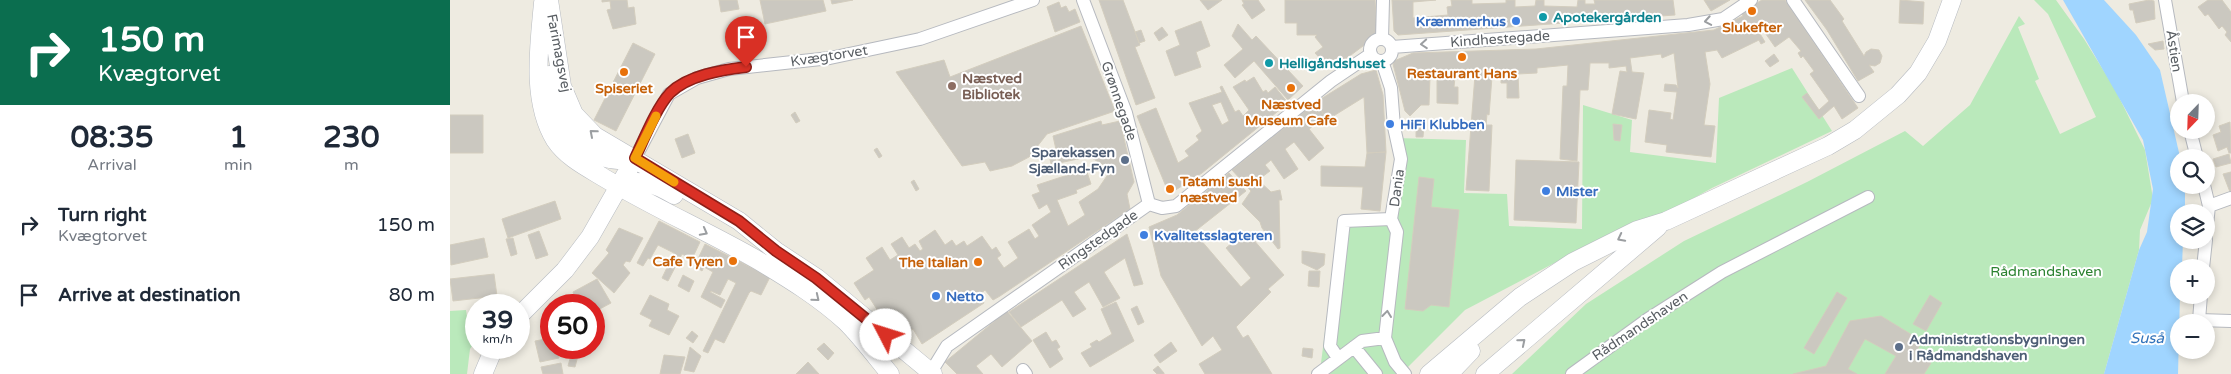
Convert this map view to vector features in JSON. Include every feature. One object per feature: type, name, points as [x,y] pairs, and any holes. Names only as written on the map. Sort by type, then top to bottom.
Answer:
[{"type":"main road","name":"Farimagsvej","points":[[543,0],[539,50],[540,94],[545,118],[556,141],[573,159],[618,186],[759,261],[808,291],[846,322],[890,374]]},
{"type":"main road","name":"Farimagsvej","points":[[549,0],[562,86],[574,114],[595,136],[739,221],[776,251],[816,278],[931,373]]},
{"type":"main road","points":[[1429,374],[1520,297],[1573,262],[1637,230],[1666,221],[1828,146],[1878,113],[1918,73],[1937,42],[1952,0]]},
{"type":"main road","points":[[539,50],[548,73],[556,108],[572,136],[601,158],[612,161],[635,158]]},
{"type":"main road","name":"Kvægtorvet","points":[[530,305],[565,270],[590,237],[635,158]]},
{"type":"main road","points":[[618,186],[634,181],[654,184],[758,244],[776,251]]},
{"type":"main road","points":[[1485,374],[1666,221]]},
{"type":"main road","points":[[1449,374],[1520,297]]},
{"type":"main road","points":[[485,373],[490,359]]},
{"type":"street","name":"Kvægtorvet","points":[[635,158],[669,94],[697,78],[729,69],[830,58],[920,39],[1033,0]]},
{"type":"street","name":"Grønnegade","points":[[1083,0],[1126,113],[1149,204]]},
{"type":"street","points":[[1383,0],[1387,43],[1391,56],[1382,61],[1374,59],[1371,54],[1371,45],[1376,40],[1387,43]]},
{"type":"street","name":"Kindhestegade","points":[[1387,43],[1688,25],[1723,19],[1751,0]]},
{"type":"street","points":[[1793,0],[1859,96]]},
{"type":"street","name":"Åstien","points":[[2166,0],[2182,94]]},
{"type":"street","name":"Ringstedgade","points":[[931,373],[947,346],[1149,204],[1162,208],[1176,206],[1331,81],[1371,54]]},
{"type":"street","name":"Dania","points":[[1338,358],[1330,346],[1344,221],[1391,219],[1401,160],[1394,127],[1391,88],[1382,61]]},
{"type":"street","name":"Rådmandshaven","points":[[1572,374],[1648,318],[1722,272],[1868,197]]},
{"type":"street","points":[[2214,204],[2231,198]]},
{"type":"street","points":[[1391,219],[1397,232],[1385,338],[1395,362],[1405,374]]},
{"type":"street","points":[[2200,304],[2199,320],[2231,321]]},
{"type":"street","points":[[1318,374],[1362,341],[1385,338]]},
{"type":"street","points":[[1354,347],[1376,374]]},
{"type":"green space","points":[[2034,0],[2056,0],[2084,39],[2115,89],[2145,150],[2153,199],[2140,230],[2139,250],[2104,374],[1512,374],[1586,304],[1684,241],[1807,182],[1905,131],[1923,146],[1970,105],[2019,16],[2025,24],[2018,27],[2039,79],[2035,81],[2060,134],[2096,117],[2048,14]]},
{"type":"green space","points":[[1792,68],[1832,131],[1712,188],[1645,225],[1562,259],[1465,310],[1401,374],[1317,374],[1320,371],[1339,221],[1391,221],[1396,138],[1466,140],[1464,193],[1507,194],[1509,226],[1582,229],[1583,105],[1632,120],[1630,152],[1716,163],[1719,98]]},
{"type":"green space","points":[[465,310],[465,359],[469,359],[467,374],[450,374],[450,311]]},
{"type":"water","name":"Suså","points":[[2063,0],[2104,0],[2136,35],[2160,70],[2170,114],[2170,139],[2176,139],[2178,149],[2170,149],[2170,194],[2185,194],[2185,204],[2170,204],[2170,249],[2183,249],[2182,259],[2170,259],[2170,304],[2180,304],[2180,314],[2170,314],[2170,359],[2178,359],[2178,374],[2104,374],[2139,250],[2147,232],[2153,189],[2143,140]]},
{"type":"building","points":[[602,0],[627,0],[628,8],[634,7],[636,24],[613,29],[607,10],[611,9],[610,1],[602,2]]},
{"type":"building","points":[[719,0],[737,0],[739,9],[721,12]]},
{"type":"building","points":[[760,0],[823,0],[826,11],[765,24]]},
{"type":"building","points":[[831,0],[853,0],[832,4]]},
{"type":"building","points":[[1099,0],[1123,0],[1140,45],[1135,47],[1155,98],[1136,105]]},
{"type":"building","points":[[1200,0],[1222,0],[1208,10]]},
{"type":"building","points":[[1242,0],[1258,0],[1265,10],[1252,19],[1242,5],[1244,4]]},
{"type":"building","points":[[1285,0],[1375,0],[1377,33],[1375,37],[1331,70],[1315,53],[1323,47],[1315,37],[1317,35],[1297,35],[1297,23],[1285,23]]},
{"type":"building","name":"Apotekergården","points":[[1392,0],[1436,0],[1413,2],[1413,18],[1448,15],[1447,7],[1452,6],[1451,0],[1472,0],[1472,4],[1506,3],[1506,0],[1515,0],[1515,7],[1535,6],[1536,0],[1544,0],[1544,6],[1577,7],[1578,0],[1585,0],[1585,4],[1595,4],[1594,0],[1673,0],[1675,15],[1398,35],[1394,31]]},
{"type":"building","points":[[1704,0],[1730,0],[1711,11]]},
{"type":"building","points":[[1762,0],[1785,0],[1858,108],[1842,119],[1834,106],[1819,119],[1802,97],[1807,93],[1819,110],[1829,101],[1810,74],[1814,71],[1803,56],[1801,58],[1798,53],[1801,51],[1789,37],[1775,47],[1761,27],[1753,33],[1754,35],[1759,32],[1765,42],[1761,44],[1759,40],[1722,58],[1717,50],[1705,52],[1710,84],[1704,125],[1715,126],[1711,157],[1666,152],[1667,145],[1645,142],[1649,110],[1671,113],[1670,119],[1673,120],[1677,92],[1664,91],[1665,84],[1676,85],[1678,88],[1674,53],[1662,58],[1661,54],[1630,58],[1632,72],[1644,73],[1636,119],[1612,114],[1620,71],[1627,72],[1626,66],[1609,68],[1609,63],[1590,63],[1588,90],[1580,90],[1577,161],[1560,159],[1563,86],[1567,86],[1568,65],[1537,68],[1537,73],[1518,74],[1519,98],[1507,98],[1507,83],[1501,83],[1501,76],[1492,77],[1489,115],[1487,114],[1486,125],[1492,125],[1489,191],[1466,190],[1475,75],[1455,77],[1454,87],[1458,87],[1458,104],[1437,103],[1437,77],[1430,77],[1429,105],[1421,105],[1410,116],[1405,111],[1393,64],[1394,61],[1413,53],[1536,49],[1714,30],[1743,16],[1741,12]]},
{"type":"building","points":[[1805,0],[1830,0],[1844,19],[1842,21],[1864,56],[1871,49],[1879,50],[1882,56],[1880,63],[1875,66],[1869,65],[1874,72],[1858,81],[1827,30]]},
{"type":"building","points":[[1900,0],[1924,2],[1923,24],[1899,23]]},
{"type":"building","points":[[2149,0],[2154,1],[2155,19],[2136,23],[2133,10],[2130,10],[2129,4]]},
{"type":"building","points":[[2208,0],[2222,0],[2231,12],[2231,42],[2225,35],[2227,32],[2222,26],[2219,29],[2208,14],[2205,16],[2198,7]]},
{"type":"building","points":[[1059,2],[1061,8],[1066,6],[1069,12],[1075,9],[1080,22],[1055,32],[1047,7]]},
{"type":"building","points":[[1201,21],[1210,46],[1196,52],[1201,67],[1175,76],[1166,51],[1180,45],[1175,31]]},
{"type":"building","name":"Helligåndshuset","points":[[1238,24],[1252,40],[1256,36],[1303,86],[1288,100],[1254,61],[1235,78],[1224,65],[1243,49],[1232,36]]},
{"type":"building","points":[[1081,26],[1115,111],[1047,134],[1029,157],[1012,166],[990,171],[985,162],[962,166],[896,72],[944,60],[950,77]]},
{"type":"building","points":[[1162,27],[1168,35],[1159,41],[1154,33]]},
{"type":"building","points":[[1141,30],[1145,41],[1139,43],[1135,32]]},
{"type":"building","points":[[2163,41],[2164,49],[2155,50],[2148,44]]},
{"type":"building","points":[[633,43],[655,54],[616,131],[594,120]]},
{"type":"building","points":[[1774,54],[1779,61],[1770,67],[1765,61]]},
{"type":"building","points":[[1376,70],[1383,95],[1386,152],[1367,153],[1364,97],[1327,120],[1316,102],[1361,74]]},
{"type":"building","points":[[1254,77],[1263,92],[1266,90],[1268,93],[1275,87],[1288,103],[1202,173],[1174,191],[1167,189],[1137,116],[1156,108],[1178,163],[1189,156],[1185,151],[1199,140],[1196,136],[1202,131],[1189,103],[1222,92],[1220,87],[1222,86],[1235,112],[1239,110],[1243,116],[1249,110],[1233,87],[1245,80],[1246,82]],"holes":[[[1221,102],[1229,121],[1222,125],[1212,105]]]},
{"type":"building","points":[[1316,102],[1325,117],[1309,129],[1324,148],[1309,161],[1294,142],[1285,149],[1298,169],[1284,179],[1271,160],[1265,165],[1270,171],[1258,180],[1271,192],[1280,190],[1282,200],[1279,200],[1280,248],[1278,249],[1262,228],[1260,222],[1242,204],[1251,191],[1232,170]]},
{"type":"building","points":[[795,112],[800,121],[796,123],[791,115]]},
{"type":"building","points":[[450,115],[483,115],[483,153],[450,153]]},
{"type":"building","points":[[1101,121],[1102,125],[1120,121],[1134,182],[1127,194],[1130,209],[993,300],[985,290],[979,295],[984,303],[922,344],[913,329],[903,335],[898,328],[896,330],[884,311],[880,314],[869,297],[865,300],[854,283],[874,270],[866,258],[882,247],[890,260],[898,255],[891,244],[902,237],[909,248],[915,244],[920,251],[923,249],[919,241],[935,230],[945,245],[952,240],[956,246],[964,241],[967,246],[982,236],[992,250],[996,247],[1001,255],[997,258],[1004,268],[1018,258],[1008,242],[1029,229],[1035,239],[1039,236],[1032,225],[1051,212],[1047,204],[1039,209],[1032,195],[1040,192],[1037,185],[1086,169],[1091,184],[1076,190],[1077,193],[1057,200],[1068,226],[1085,215],[1079,202],[1098,189],[1111,170],[1092,158],[1092,156],[1059,163],[1053,136]]},
{"type":"building","points":[[2230,122],[2231,153],[2229,153],[2227,147],[2218,151],[2214,139],[2215,134],[2221,132],[2219,126]]},
{"type":"building","points":[[1613,124],[1622,125],[1620,141],[1614,140]]},
{"type":"building","points":[[1416,125],[1424,125],[1423,137],[1416,137]]},
{"type":"building","points":[[688,134],[695,153],[682,158],[675,139]]},
{"type":"building","points":[[877,148],[882,156],[879,158],[874,150]]},
{"type":"building","points":[[1386,152],[1380,211],[1361,209],[1363,187],[1321,186],[1321,166],[1365,167],[1367,153]]},
{"type":"building","points":[[1054,153],[1056,163],[1051,164],[1049,154]]},
{"type":"building","points":[[2229,154],[2231,163],[2216,167],[2215,158]]},
{"type":"building","name":"Mister","points":[[1516,160],[1579,162],[1576,223],[1514,220]]},
{"type":"building","points":[[2231,172],[2231,192],[2230,192],[2223,174]]},
{"type":"building","points":[[1229,173],[1246,191],[1194,232],[1241,287],[1251,278],[1226,248],[1246,231],[1284,275],[1268,289],[1271,292],[1236,327],[1243,338],[1248,335],[1272,374],[1205,374],[1199,364],[1222,350],[1213,336],[1202,346],[1161,276],[1149,227],[1177,215]]},
{"type":"building","points":[[1419,177],[1434,179],[1431,207],[1459,210],[1449,307],[1431,305],[1423,311],[1405,309]]},
{"type":"building","points":[[914,180],[919,189],[916,191],[911,182]]},
{"type":"building","points":[[555,201],[561,219],[508,238],[502,219]]},
{"type":"building","points":[[659,221],[700,242],[692,259],[682,254],[668,281],[662,278],[674,253],[658,245],[650,259],[648,258],[643,266],[637,263]]},
{"type":"building","points":[[619,228],[643,238],[630,262],[626,261],[623,265],[630,273],[614,293],[592,273],[609,253],[606,250]]},
{"type":"building","points":[[539,231],[548,255],[536,259],[528,235]]},
{"type":"building","points":[[1127,234],[1143,284],[1134,286],[1125,258],[1104,272],[1120,298],[1103,307],[1089,282],[1074,292],[1086,309],[1073,317],[1062,300],[1021,327],[1009,312]]},
{"type":"building","points":[[484,238],[488,257],[451,265],[450,245]]},
{"type":"building","points":[[513,238],[517,254],[511,256],[506,239]]},
{"type":"building","points":[[705,244],[770,277],[761,295],[751,291],[749,293],[724,343],[715,339],[708,353],[703,351],[736,283],[728,279],[720,295],[710,292],[725,300],[721,308],[701,297],[713,272],[704,267],[702,271],[696,267]]},
{"type":"building","points":[[1302,251],[1325,254],[1324,265],[1317,270],[1302,263]]},
{"type":"building","points":[[1309,271],[1320,271],[1319,287],[1308,286]]},
{"type":"building","points":[[494,274],[497,294],[465,294],[465,300],[453,301],[450,279]]},
{"type":"building","points":[[683,275],[694,281],[689,292],[678,286]]},
{"type":"building","points":[[597,279],[611,303],[605,306],[605,294],[574,294],[573,292]]},
{"type":"building","points":[[1837,292],[1847,298],[1814,354],[1804,348]]},
{"type":"building","points":[[650,295],[669,304],[667,310],[679,316],[669,335],[649,326],[652,320],[640,314]]},
{"type":"building","points":[[1930,295],[1942,303],[1926,331],[1913,324]]},
{"type":"building","points":[[1116,302],[1134,341],[1090,367],[1081,353],[1092,347],[1090,344],[1097,340],[1099,342],[1112,334],[1101,309]]},
{"type":"building","points":[[1137,306],[1144,322],[1138,325],[1131,309]]},
{"type":"building","points":[[1007,311],[1032,341],[1002,367],[991,354],[976,366],[983,374],[957,374],[945,362]]},
{"type":"building","name":"Administrationsbygningen i Rådmandshaven","points":[[1881,316],[1922,341],[1915,354],[1931,363],[1924,374],[1885,374],[1896,356],[1865,339],[1848,369],[1857,374],[1793,374],[1826,366],[1850,321]]},
{"type":"building","points":[[692,331],[698,336],[693,343],[686,338]]},
{"type":"building","points":[[1046,332],[1052,342],[1056,340],[1060,347],[1057,349],[1063,359],[1050,368],[1033,340]]},
{"type":"building","points":[[540,340],[540,359],[554,359],[540,362],[535,341]]},
{"type":"building","points":[[1171,342],[1177,351],[1160,363],[1154,355]]},
{"type":"building","points":[[824,343],[834,353],[828,360],[817,349]]},
{"type":"building","points":[[690,347],[701,356],[694,372],[684,370]]},
{"type":"building","points":[[1303,348],[1313,349],[1312,358],[1302,356]]},
{"type":"building","points":[[664,355],[685,357],[680,374],[660,374]]},
{"type":"building","points":[[570,359],[577,359],[575,367],[568,366]]},
{"type":"building","points":[[808,362],[819,374],[796,374]]},
{"type":"building","points":[[561,363],[563,374],[543,374],[541,367]]},
{"type":"building","points":[[1158,366],[1164,374],[1157,374],[1153,370]]},
{"type":"slow traffic","points":[[656,116],[635,158],[674,182]]},
{"type":"place","name":"Slukefter","points":[[1752,11]]},
{"type":"place","name":"Apotekergården","points":[[1543,17]]},
{"type":"place","name":"Kræmmerhus","points":[[1516,21]]},
{"type":"place","name":"Restaurant Hans","points":[[1462,57]]},
{"type":"place","name":"Helligåndshuset","points":[[1269,63]]},
{"type":"place","name":"Spiseriet","points":[[624,72]]},
{"type":"place","name":"Næstved Bibliotek","points":[[952,86]]},
{"type":"place","name":"Næstved Museum Cafe","points":[[1291,88]]},
{"type":"place","name":"HiFi Klubben","points":[[1390,124]]},
{"type":"place","name":"Sparekassen Sjælland-Fyn","points":[[1125,160]]},
{"type":"place","name":"Tatami sushi næstved","points":[[1170,189]]},
{"type":"place","name":"Mister","points":[[1546,191]]},
{"type":"place","name":"Kvalitetsslagteren","points":[[1144,235]]},
{"type":"place","name":"Cafe Tyren","points":[[733,261]]},
{"type":"place","name":"The Italian","points":[[978,262]]},
{"type":"place","name":"Netto","points":[[936,296]]},
{"type":"place","name":"Administrationsbygningen i Rådmandshaven","points":[[1899,347]]},
{"type":"route","points":[[746,67],[729,69],[697,78],[676,88],[664,102],[635,158],[739,221],[776,251],[816,278],[886,335]]}]
